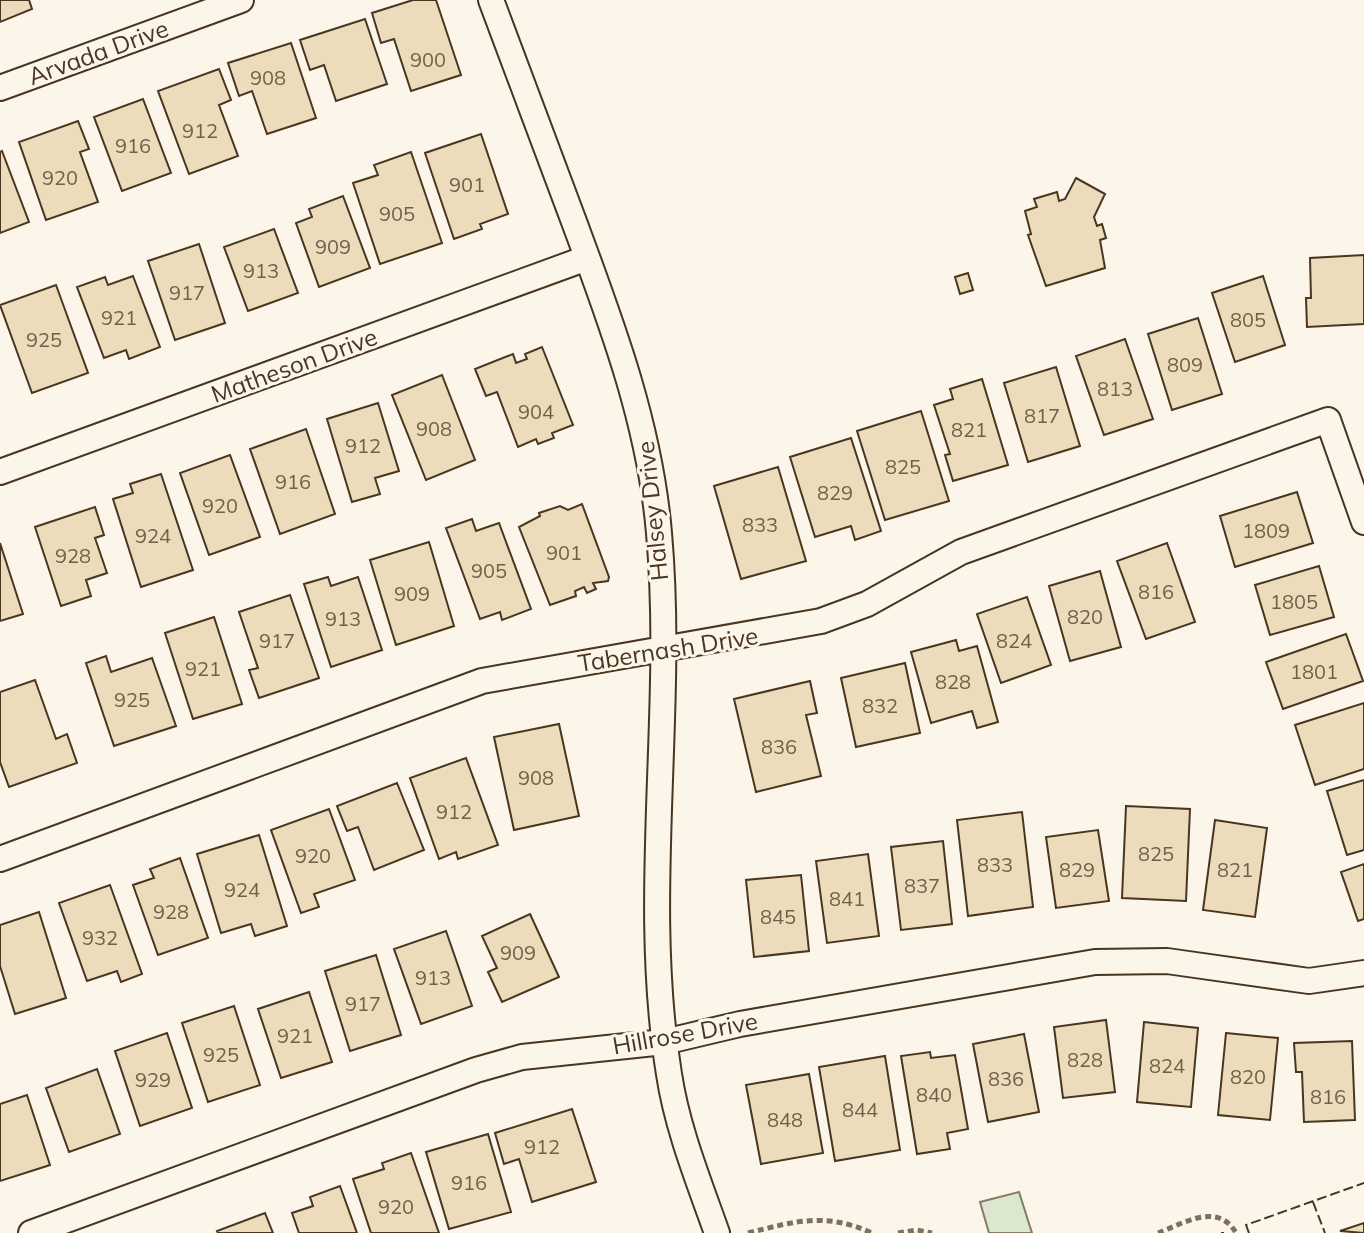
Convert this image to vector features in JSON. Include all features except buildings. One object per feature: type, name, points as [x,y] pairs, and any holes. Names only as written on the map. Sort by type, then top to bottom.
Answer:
[{"type":"street","name":"Arvada Drive","points":[[0,88],[241,0]]},
{"type":"street","name":"Halsey Drive","points":[[491,0],[628,368],[642,424],[659,533],[662,650],[657,889],[664,1042],[677,1108],[717,1233]]},
{"type":"street","name":"Matheson Drive","points":[[0,472],[587,258]]},
{"type":"street","name":"Tabernash Drive","points":[[0,859],[482,681],[821,621],[867,604],[961,552],[1328,420],[1364,522]]},
{"type":"street","name":"Hillrose Drive","points":[[31,1233],[476,1070],[522,1057],[664,1042],[740,1024],[1095,962],[1167,961],[1309,981],[1364,973]]},
{"type":"path","points":[[1158,1233],[1199,1215],[1208,1215],[1224,1220],[1236,1233]]},
{"type":"path","points":[[748,1233],[815,1219],[836,1220],[872,1233]]},
{"type":"path","points":[[898,1233],[917,1230],[932,1233]]},
{"type":"green space","points":[[1019,1192],[1032,1233],[989,1233],[980,1202]]},
{"type":"fence","points":[[1249,1233],[1246,1225],[1364,1183]]},
{"type":"fence","points":[[1313,1202],[1325,1233]]}]
